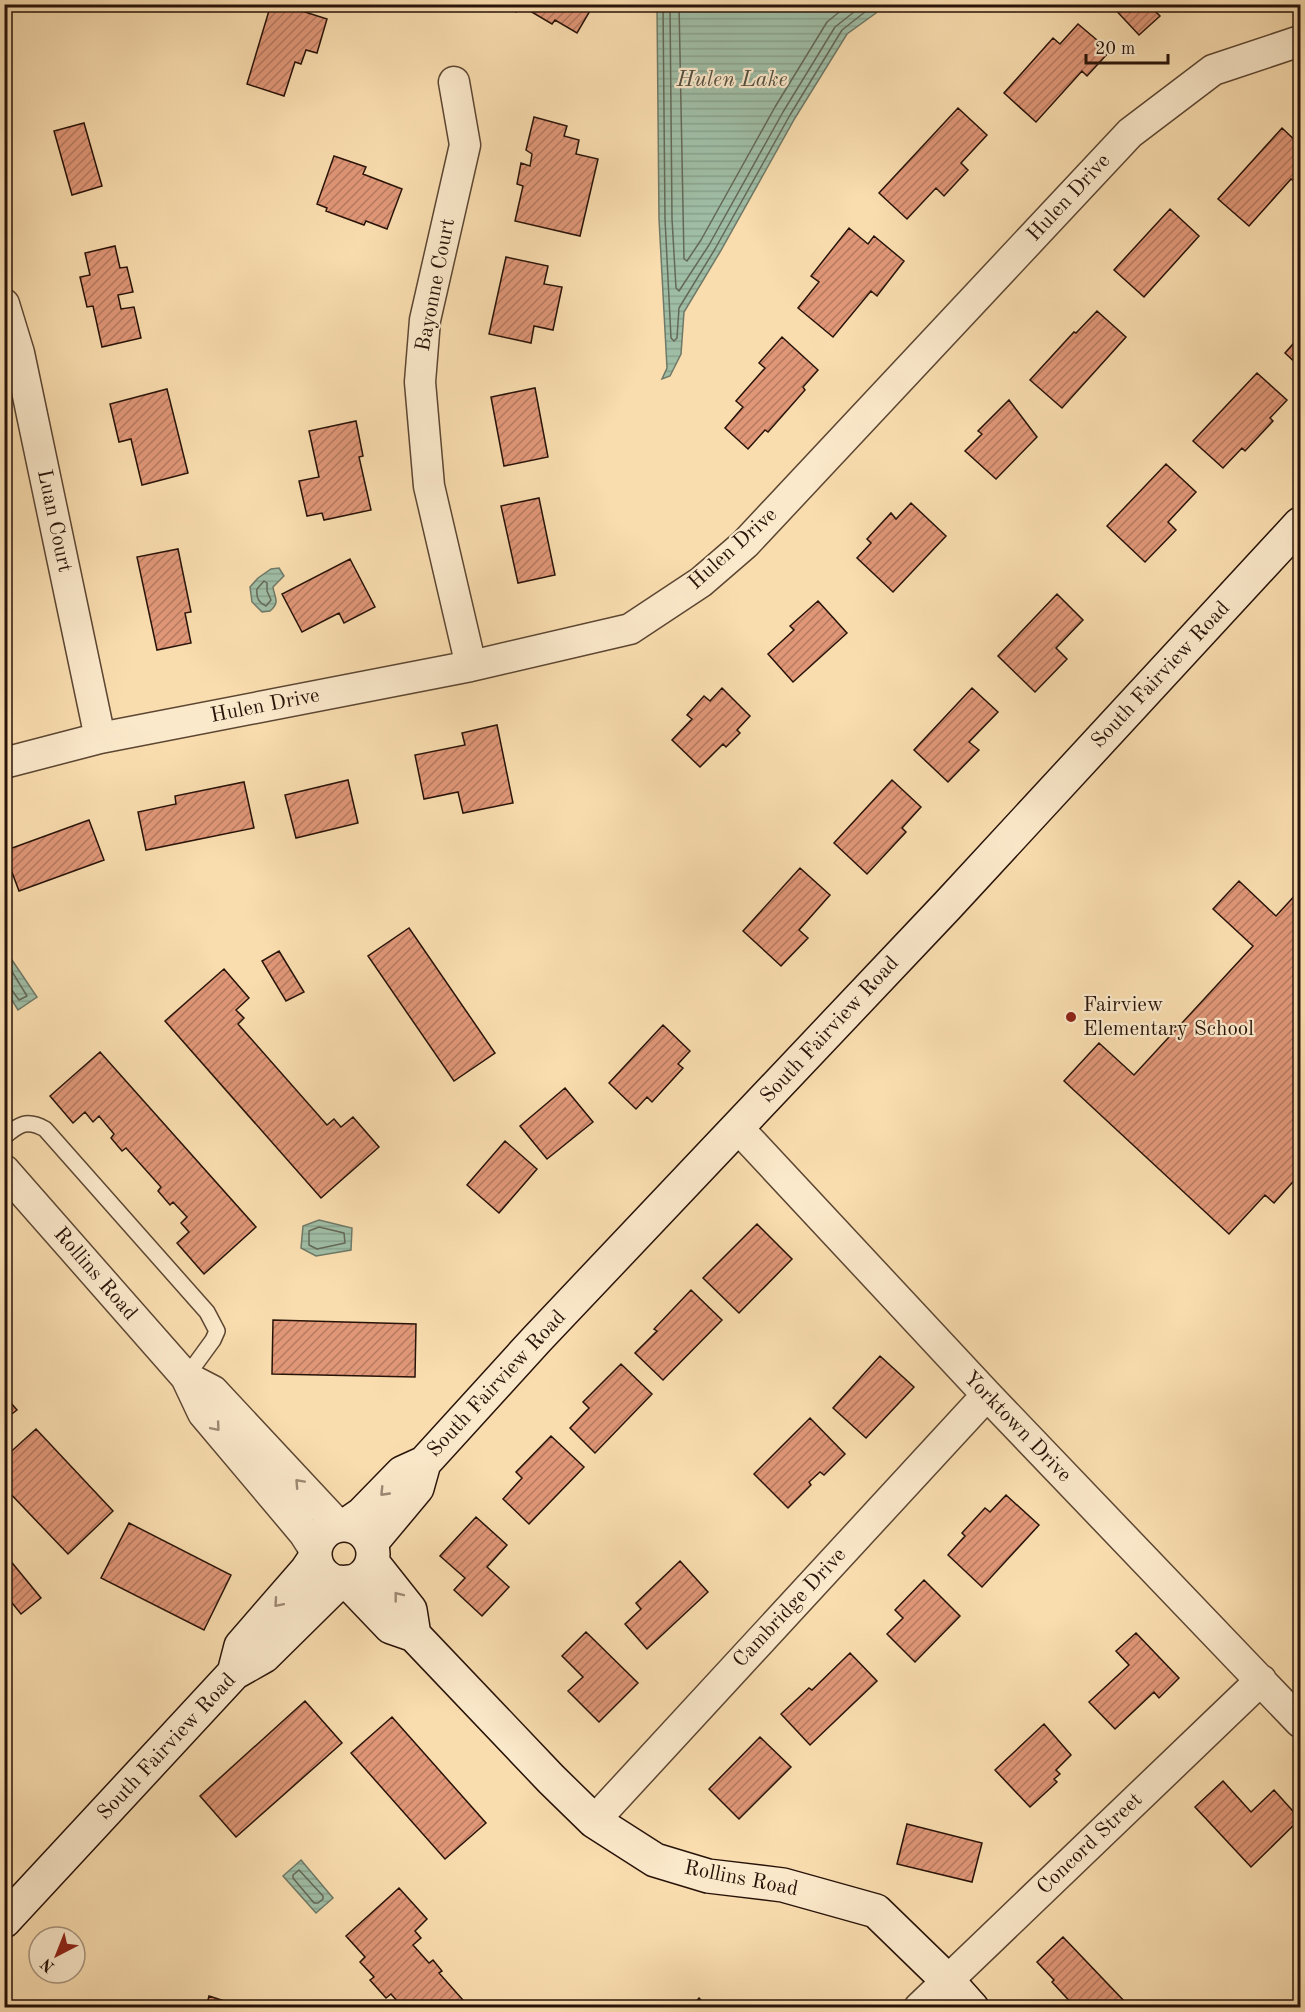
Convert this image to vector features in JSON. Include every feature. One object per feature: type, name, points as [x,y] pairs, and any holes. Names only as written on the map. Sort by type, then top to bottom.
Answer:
[{"type":"street","name":"Hulen Drive","points":[[4,763],[100,738],[471,666],[630,629],[701,582],[745,544],[1130,132],[1213,70],[1300,41]]},
{"type":"street","name":"Bayonne Court","points":[[454,82],[465,145],[425,320],[420,382],[429,486],[471,666]]},
{"type":"street","name":"Luan Court","points":[[4,304],[19,352],[100,738]]},
{"type":"street","name":"South Fairview Road","points":[[7,1914],[234,1673],[264,1656],[352,1553],[417,1488],[424,1463],[537,1339],[947,906],[1300,524]]},
{"type":"street","name":"Yorktown Drive","points":[[738,1128],[987,1395],[1300,1722]]},
{"type":"street","name":"Rollins Road","points":[[4,1170],[186,1377],[203,1413],[304,1533],[315,1554]]},
{"type":"street","name":"Rollins Road","points":[[186,1377],[213,1390],[352,1553],[391,1627],[414,1635],[594,1821],[655,1860],[708,1876],[783,1885],[876,1911],[972,2007]]},
{"type":"street","name":"Cambridge Drive","points":[[594,1821],[987,1395]]},
{"type":"street","points":[[234,1673],[241,1646],[307,1570],[322,1534],[329,1529],[352,1553]]},
{"type":"street","name":"Concord Street","points":[[919,2007],[1261,1680]]},
{"type":"lane","points":[[4,1137],[27,1123],[36,1124],[45,1129],[207,1312],[217,1331],[186,1377]]},
{"type":"water","name":"Hulen Lake","points":[[657,5],[882,5],[876,13],[847,34],[795,118],[684,312],[681,354],[670,376],[662,379],[667,368],[659,219]]},
{"type":"water","points":[[279,568],[284,576],[273,587],[275,605],[270,611],[262,612],[252,602],[250,587],[271,569]]},
{"type":"water","points":[[12,960],[37,997],[18,1010],[5,989],[5,963]]},
{"type":"water","points":[[319,1220],[352,1228],[351,1250],[316,1256],[301,1248],[303,1226]]},
{"type":"water","points":[[301,1860],[333,1898],[316,1913],[283,1876]]},
{"type":"building","points":[[271,4],[280,4],[327,19],[317,53],[306,50],[301,64],[295,62],[284,96],[247,84]]},
{"type":"building","points":[[504,4],[594,4],[577,33],[555,20],[552,24],[520,5],[516,12]]},
{"type":"building","points":[[1110,4],[1156,4],[1152,8],[1160,16],[1139,35]]},
{"type":"building","points":[[1078,24],[1110,51],[1087,76],[1082,71],[1036,122],[1004,93],[1053,38],[1060,44]]},
{"type":"building","points":[[958,108],[987,135],[961,163],[968,170],[944,196],[936,188],[907,219],[879,193]]},
{"type":"building","points":[[534,117],[567,126],[564,136],[579,140],[576,154],[598,159],[580,236],[515,221],[523,186],[517,184],[521,163],[530,166],[532,154],[526,150]]},
{"type":"building","points":[[84,123],[102,186],[72,195],[54,131]]},
{"type":"building","points":[[1282,128],[1300,145],[1300,186],[1291,179],[1249,226],[1218,199]]},
{"type":"building","points":[[334,156],[366,167],[363,174],[402,189],[387,229],[366,221],[364,225],[326,211],[327,208],[317,204]]},
{"type":"building","points":[[1170,209],[1199,236],[1144,297],[1114,270]]},
{"type":"building","points":[[849,228],[868,244],[874,236],[904,261],[877,296],[871,291],[833,337],[798,308],[819,282],[811,276]]},
{"type":"building","points":[[115,246],[120,268],[127,267],[133,292],[118,295],[121,309],[134,307],[141,338],[102,347],[93,306],[87,307],[80,277],[90,275],[85,253]]},
{"type":"building","points":[[506,257],[548,266],[544,284],[562,287],[553,330],[534,326],[531,343],[489,334]]},
{"type":"building","points":[[1097,311],[1126,337],[1062,408],[1030,380],[1074,332],[1076,333]]},
{"type":"building","points":[[1300,336],[1300,367],[1285,353]]},
{"type":"building","points":[[782,337],[818,370],[803,387],[805,390],[768,432],[765,430],[748,449],[725,428],[743,407],[736,401],[765,368],[759,363]]},
{"type":"building","points":[[1257,373],[1287,400],[1270,418],[1273,421],[1245,451],[1242,448],[1223,468],[1193,441]]},
{"type":"building","points":[[535,388],[548,457],[504,466],[491,397]]},
{"type":"building","points":[[167,389],[188,473],[142,485],[131,439],[119,442],[110,404]]},
{"type":"building","points":[[1009,400],[1037,437],[996,479],[965,451],[982,434],[978,431]]},
{"type":"building","points":[[356,421],[363,456],[359,457],[371,510],[324,520],[322,513],[307,516],[299,481],[319,477],[309,431]]},
{"type":"building","points":[[1166,464],[1196,492],[1168,522],[1176,530],[1145,562],[1107,526]]},
{"type":"building","points":[[539,498],[555,575],[518,583],[501,506]]},
{"type":"building","points":[[911,503],[946,536],[893,592],[857,558],[871,543],[867,539],[891,513],[896,519]]},
{"type":"building","points":[[178,549],[191,612],[185,613],[191,643],[157,650],[137,557]]},
{"type":"building","points":[[350,559],[375,607],[344,623],[339,613],[302,632],[282,594]]},
{"type":"building","points":[[1057,594],[1083,620],[1056,648],[1067,659],[1035,692],[998,656]]},
{"type":"building","points":[[818,601],[847,633],[793,682],[768,654],[794,630],[790,626]]},
{"type":"building","points":[[722,688],[750,716],[737,730],[740,733],[726,747],[723,744],[700,767],[672,740],[692,719],[687,715],[704,696],[710,701]]},
{"type":"building","points":[[972,688],[998,712],[969,742],[979,750],[948,782],[914,750]]},
{"type":"building","points":[[497,725],[513,803],[463,813],[458,792],[424,799],[415,755],[465,745],[462,733]]},
{"type":"building","points":[[348,780],[358,823],[296,838],[285,795]]},
{"type":"building","points":[[892,780],[921,807],[902,828],[906,832],[867,874],[834,843]]},
{"type":"building","points":[[244,782],[254,828],[146,850],[138,812],[176,804],[175,796]]},
{"type":"building","points":[[89,820],[104,860],[19,891],[4,851]]},
{"type":"building","points":[[800,868],[830,895],[799,930],[808,938],[781,966],[743,931]]},
{"type":"building","name":"Fairview Elementary School","points":[[1239,881],[1276,916],[1300,890],[1300,1174],[1274,1203],[1265,1195],[1229,1234],[1064,1081],[1099,1043],[1134,1075],[1253,946],[1213,909]]},
{"type":"building","points":[[409,928],[495,1053],[454,1081],[368,956]]},
{"type":"building","points":[[279,951],[304,992],[286,1001],[262,961]]},
{"type":"building","points":[[224,969],[249,998],[236,1010],[244,1018],[238,1024],[327,1125],[334,1119],[341,1127],[353,1117],[379,1147],[321,1198],[165,1021]]},
{"type":"building","points":[[663,1025],[690,1051],[678,1064],[683,1068],[652,1102],[647,1097],[636,1109],[609,1083]]},
{"type":"building","points":[[100,1052],[256,1227],[204,1274],[177,1243],[189,1232],[181,1223],[187,1217],[173,1202],[170,1205],[158,1191],[161,1187],[126,1148],[122,1151],[111,1138],[114,1134],[99,1116],[93,1122],[85,1112],[73,1123],[50,1096]]},
{"type":"building","points":[[565,1088],[593,1122],[547,1159],[520,1126]]},
{"type":"building","points":[[505,1141],[537,1169],[499,1213],[467,1185]]},
{"type":"building","points":[[757,1224],[792,1259],[739,1313],[703,1278]]},
{"type":"building","points":[[691,1290],[722,1320],[663,1380],[635,1353],[657,1331],[654,1329]]},
{"type":"building","points":[[273,1320],[416,1324],[415,1377],[272,1374]]},
{"type":"building","points":[[880,1356],[914,1387],[866,1438],[833,1408]]},
{"type":"building","points":[[621,1364],[652,1394],[595,1453],[570,1428],[589,1408],[583,1402]]},
{"type":"building","points":[[4,1395],[17,1410],[4,1420]]},
{"type":"building","points":[[810,1418],[845,1454],[824,1475],[820,1472],[809,1482],[811,1485],[788,1508],[754,1474]]},
{"type":"building","points":[[36,1429],[113,1511],[68,1554],[4,1487],[4,1458]]},
{"type":"building","points":[[551,1436],[584,1467],[529,1524],[503,1499],[522,1478],[516,1472]]},
{"type":"building","points":[[1006,1495],[1039,1525],[982,1587],[948,1555],[965,1536],[962,1533],[985,1508],[990,1512]]},
{"type":"building","points":[[476,1517],[507,1545],[487,1567],[509,1587],[482,1616],[454,1590],[465,1578],[440,1556]]},
{"type":"building","points":[[129,1523],[231,1575],[204,1630],[101,1578]]},
{"type":"building","points":[[4,1553],[41,1598],[21,1614],[4,1593]]},
{"type":"building","points":[[680,1561],[708,1592],[647,1649],[625,1624],[641,1609],[636,1603]]},
{"type":"building","points":[[924,1580],[960,1616],[915,1662],[887,1634],[903,1618],[895,1610]]},
{"type":"building","points":[[586,1632],[638,1683],[599,1722],[568,1691],[583,1677],[562,1656]]},
{"type":"building","points":[[1136,1633],[1179,1678],[1159,1698],[1154,1692],[1115,1729],[1089,1702],[1129,1665],[1116,1651]]},
{"type":"building","points":[[850,1653],[877,1681],[810,1745],[781,1714],[809,1688],[812,1690]]},
{"type":"building","points":[[305,1701],[342,1743],[236,1837],[200,1796]]},
{"type":"building","points":[[392,1717],[486,1823],[445,1859],[351,1753]]},
{"type":"building","points":[[1044,1724],[1071,1755],[1056,1770],[1060,1774],[1054,1779],[1057,1782],[1030,1807],[995,1770]]},
{"type":"building","points":[[760,1737],[791,1767],[739,1819],[709,1789]]},
{"type":"building","points":[[1223,1781],[1251,1812],[1274,1790],[1300,1819],[1251,1867],[1195,1807]]},
{"type":"building","points":[[907,1824],[982,1843],[972,1882],[897,1864]]},
{"type":"building","points":[[399,1888],[427,1919],[415,1931],[421,1938],[413,1945],[429,1963],[433,1960],[442,1971],[439,1973],[470,2008],[403,2008],[391,1994],[386,1998],[370,1980],[374,1977],[360,1962],[365,1957],[346,1936]]},
{"type":"building","points":[[1063,1937],[1126,2003],[1120,2008],[1079,2006],[1076,2008],[1037,1962]]},
{"type":"building","points":[[209,1996],[246,2008],[206,2008]]},
{"type":"building","points":[[699,1998],[708,2008],[690,2008]]},
{"type":"place","name":"Fairview Elementary School","points":[[1071,1017]]}]
